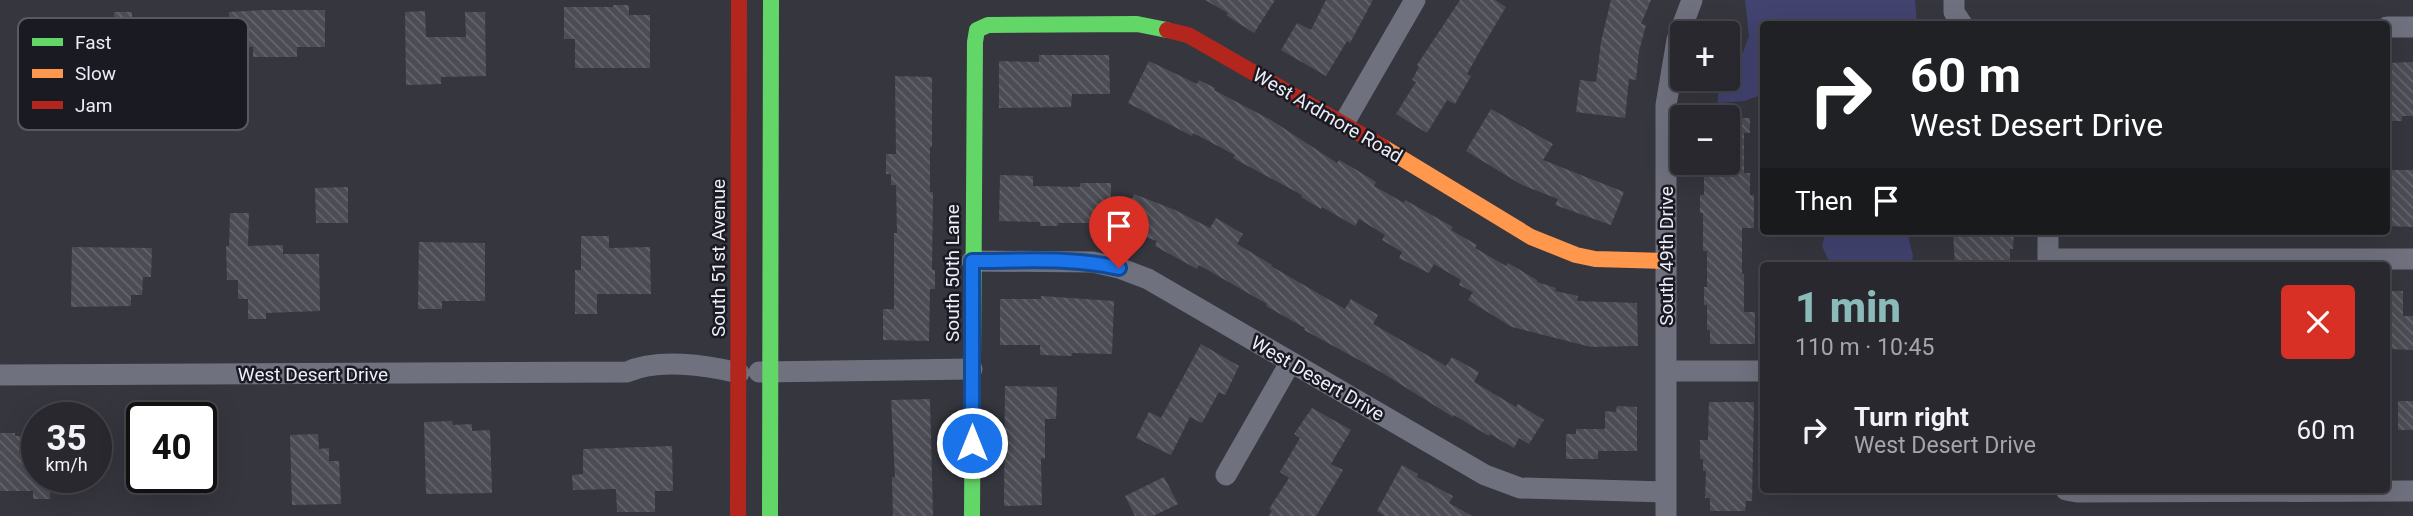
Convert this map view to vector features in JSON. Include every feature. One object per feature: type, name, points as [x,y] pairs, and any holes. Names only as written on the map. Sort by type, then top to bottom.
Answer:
[{"type":"street","name":"South 51st Avenue","points":[[738,516],[739,0]]},
{"type":"street","points":[[770,516],[771,0]]},
{"type":"street","points":[[1344,123],[1415,0]]},
{"type":"street","name":"South 49th Drive","points":[[1666,516],[1666,104],[1677,40],[1692,0]]},
{"type":"street","points":[[1954,0],[1954,12],[1960,21]]},
{"type":"street","name":"West Ardmore Road","points":[[977,30],[988,25],[1031,23],[1137,24],[1188,35],[1344,123],[1531,237],[1576,255],[1665,261]]},
{"type":"street","points":[[2390,27],[2413,27]]},
{"type":"street","name":"South 50th Lane","points":[[972,516],[972,261],[977,30]]},
{"type":"street","points":[[2048,235],[2048,262]]},
{"type":"street","points":[[2121,262],[2413,258]]},
{"type":"street","name":"West Desert Drive","points":[[972,261],[1070,260],[1119,268],[1157,284],[1485,475],[1520,488],[1665,492]]},
{"type":"street","points":[[1226,475],[1290,363]]},
{"type":"street","name":"West Desert Drive","points":[[0,375],[626,372],[641,366],[669,372],[707,366],[739,373],[972,369]]},
{"type":"street","points":[[1665,371],[1760,371]]},
{"type":"street","points":[[2390,491],[2413,491]]},
{"type":"shaded area","points":[[1745,0],[1915,0],[1917,21],[1760,21],[1760,95],[1744,101],[1718,103],[1718,91],[1740,91],[1740,55],[1749,36]]},
{"type":"shaded area","points":[[1825,235],[1908,235],[1913,256],[1912,262],[1829,262],[1822,246]]},
{"type":"building","points":[[1205,0],[1275,0],[1254,33]]},
{"type":"building","points":[[1326,0],[1373,0],[1350,43],[1347,41],[1326,76],[1281,50],[1297,23],[1311,30]]},
{"type":"building","points":[[1460,0],[1495,0],[1506,7],[1467,74],[1471,76],[1455,104],[1447,100],[1427,133],[1396,114],[1416,82],[1412,80],[1419,67],[1417,65]]},
{"type":"building","points":[[1611,0],[1651,0],[1641,24],[1646,25],[1639,51],[1636,80],[1629,79],[1625,118],[1576,112],[1580,80],[1596,82],[1601,42]]},
{"type":"building","points":[[629,5],[629,15],[650,15],[650,68],[575,68],[575,39],[564,39],[564,7]]},
{"type":"building","points":[[325,10],[325,47],[297,47],[297,57],[253,57],[253,47],[248,47],[248,18],[229,18],[229,12]]},
{"type":"building","points":[[425,11],[426,37],[466,37],[465,12],[485,12],[486,76],[441,77],[441,84],[406,85],[405,12]]},
{"type":"building","points":[[114,12],[132,12],[132,18],[114,18]]},
{"type":"building","points":[[1039,55],[1109,55],[1110,94],[1072,94],[1071,107],[999,108],[999,61],[1039,62]]},
{"type":"building","points":[[1149,61],[1197,84],[1199,80],[1215,88],[1214,90],[1271,120],[1337,163],[1339,160],[1355,169],[1376,182],[1374,186],[1453,227],[1451,230],[1477,245],[1475,248],[1506,266],[1508,263],[1537,282],[1556,288],[1555,291],[1578,296],[1577,301],[1637,303],[1638,346],[1591,347],[1512,327],[1468,300],[1473,292],[1459,285],[1461,280],[1434,264],[1429,273],[1399,258],[1402,252],[1382,240],[1385,235],[1359,219],[1355,226],[1322,207],[1321,209],[1301,197],[1302,195],[1233,158],[1235,155],[1128,103]]},
{"type":"building","points":[[2413,62],[2413,116],[2402,116],[2402,121],[2390,121],[2390,63]]},
{"type":"building","points":[[895,76],[932,77],[930,192],[933,192],[932,270],[935,270],[935,289],[930,289],[929,341],[883,340],[883,309],[894,309],[896,185],[891,185],[891,174],[886,174],[886,154],[896,154]]},
{"type":"building","points":[[1491,109],[1553,144],[1543,160],[1624,192],[1611,225],[1555,205],[1558,199],[1522,185],[1466,151]]},
{"type":"building","points":[[1740,118],[1750,118],[1750,133],[1744,133],[1744,173],[1750,173],[1750,195],[1754,195],[1754,228],[1742,228],[1742,274],[1744,312],[1755,312],[1755,344],[1710,344],[1707,305],[1704,305],[1707,251],[1703,251],[1703,213],[1700,213],[1700,195],[1704,195],[1704,175],[1740,175]]},
{"type":"building","points":[[2390,170],[2413,170],[2413,227],[2390,226]]},
{"type":"building","points":[[1000,175],[1033,176],[1033,186],[1080,187],[1080,183],[1111,183],[1111,223],[1058,223],[1058,226],[1040,226],[1040,222],[999,221]]},
{"type":"building","points":[[348,187],[348,223],[316,223],[315,188]]},
{"type":"building","points":[[1134,194],[1175,210],[1210,228],[1216,218],[1243,234],[1237,244],[1271,266],[1345,309],[1351,299],[1378,315],[1373,324],[1446,366],[1452,357],[1479,372],[1474,382],[1544,420],[1529,444],[1519,438],[1514,448],[1454,415],[1453,417],[1381,372],[1304,330],[1305,328],[1266,306],[1267,304],[1199,265],[1197,269],[1155,246],[1157,241],[1121,228]]},
{"type":"building","points":[[230,213],[249,213],[248,246],[283,245],[283,254],[319,254],[320,311],[266,313],[266,319],[248,319],[248,299],[238,299],[238,280],[227,280],[226,246],[229,246]]},
{"type":"building","points":[[1953,235],[2014,235],[2010,262],[1955,262]]},
{"type":"building","points":[[581,236],[609,236],[609,248],[650,247],[651,294],[597,294],[597,314],[575,314],[575,270],[581,270]]},
{"type":"building","points":[[419,242],[485,243],[485,301],[442,301],[442,309],[418,309]]},
{"type":"building","points":[[72,247],[152,248],[151,277],[143,277],[142,295],[131,295],[131,306],[71,307]]},
{"type":"building","points":[[2390,291],[2403,291],[2403,316],[2413,316],[2413,350],[2390,349]]},
{"type":"building","points":[[1041,296],[1114,301],[1112,354],[1040,355],[1040,345],[1000,345],[1000,299],[1041,299]]},
{"type":"building","points":[[1201,344],[1239,366],[1225,395],[1219,392],[1202,423],[1190,417],[1171,455],[1136,438],[1149,412],[1161,418]]},
{"type":"building","points":[[1005,386],[1057,387],[1056,419],[1045,419],[1045,459],[1041,458],[1042,505],[1004,506]]},
{"type":"building","points":[[930,399],[933,516],[893,516],[892,477],[895,477],[891,400]]},
{"type":"building","points":[[2398,401],[2413,401],[2413,430],[2398,430]]},
{"type":"building","points":[[1709,402],[1754,402],[1752,501],[1746,501],[1745,511],[1710,511],[1710,498],[1705,498],[1706,471],[1703,471],[1703,459],[1700,459],[1700,440],[1708,440]]},
{"type":"building","points":[[1617,406],[1637,407],[1637,451],[1598,451],[1598,459],[1566,459],[1566,434],[1576,434],[1576,429],[1605,429],[1605,411],[1616,412]]},
{"type":"building","points":[[1312,408],[1351,430],[1331,464],[1343,470],[1316,516],[1269,516],[1272,511],[1269,509],[1289,478],[1280,472],[1300,438],[1294,434]]},
{"type":"building","points":[[452,421],[453,425],[472,424],[472,431],[490,430],[492,493],[426,494],[424,422]]},
{"type":"building","points":[[0,433],[15,433],[15,436],[21,436],[21,491],[0,491]]},
{"type":"building","points":[[318,434],[319,449],[329,448],[329,461],[339,461],[341,504],[292,505],[290,435]]},
{"type":"building","points":[[672,446],[673,491],[655,491],[655,512],[617,512],[616,489],[573,490],[572,475],[583,474],[583,449]]},
{"type":"building","points":[[1402,465],[1418,474],[1417,477],[1453,496],[1449,503],[1472,516],[1385,516],[1377,511]]},
{"type":"building","points":[[1164,477],[1178,504],[1153,516],[1135,516],[1125,496]]},
{"type":"building","points":[[33,493],[50,493],[50,499],[33,499]]},
{"type":"traffic: fast","points":[[770,516],[771,0]]},
{"type":"traffic: fast","points":[[972,516],[977,30],[988,25],[1137,24],[1167,30]]},
{"type":"traffic: slow","points":[[1383,147],[1531,237],[1576,255],[1595,259],[1666,261]]},
{"type":"traffic: jam","points":[[738,516],[739,0]]},
{"type":"traffic: jam","points":[[1167,30],[1188,35],[1383,147]]},
{"type":"route","points":[[972,443],[972,261],[1070,260],[1119,268]]}]
